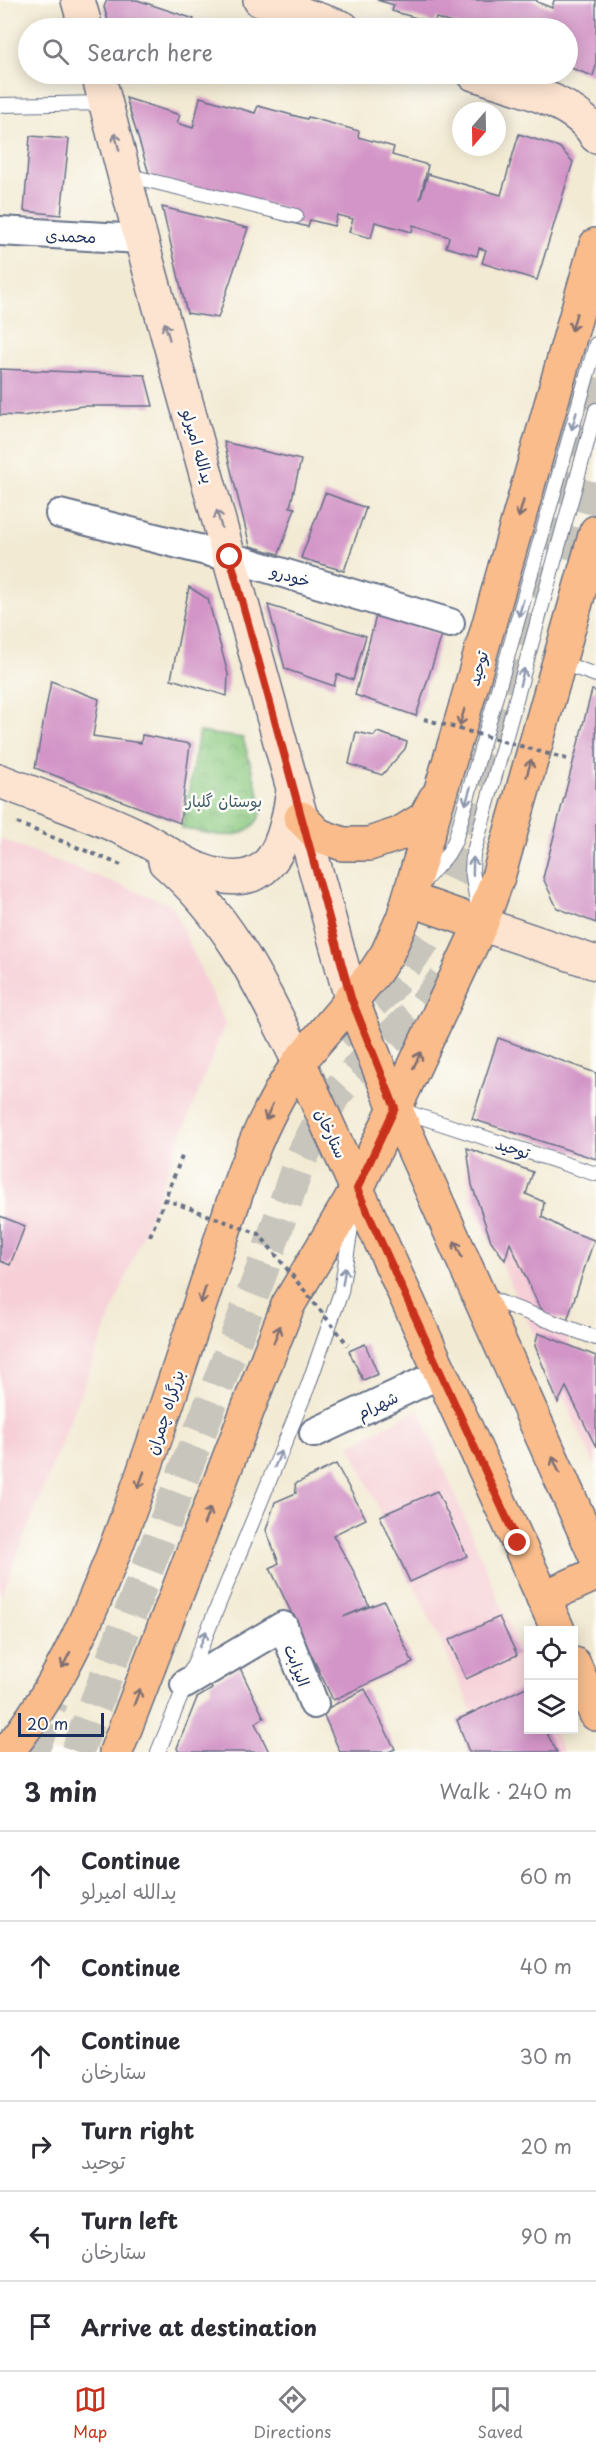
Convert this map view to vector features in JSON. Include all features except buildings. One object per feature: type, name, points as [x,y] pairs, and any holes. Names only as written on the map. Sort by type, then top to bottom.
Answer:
[{"type":"main road","name":"توحید","points":[[299,1062],[375,972],[387,954],[409,899],[596,245]]},
{"type":"main road","points":[[116,1752],[288,1305],[357,1189],[481,924],[498,877],[596,532]]},
{"type":"main road","points":[[297,803],[318,836],[343,844],[369,844],[399,834],[425,818],[440,790]]},
{"type":"main road","points":[[409,899],[481,924]]},
{"type":"main road","points":[[351,998],[395,1108],[478,1294],[584,1506],[596,1557]]},
{"type":"main road","name":"ستارخان","points":[[299,1062],[556,1626]]},
{"type":"main road","name":"بزرگراه چمران","points":[[7,1752],[48,1694],[97,1596],[153,1449],[237,1191],[272,1104],[299,1062]]},
{"type":"main road","points":[[543,1598],[596,1574]]},
{"type":"main road","points":[[578,1675],[596,1714]]},
{"type":"street","points":[[78,0],[83,18]]},
{"type":"street","points":[[260,0],[313,18]]},
{"type":"street","points":[[503,84],[553,101],[580,117],[596,136]]},
{"type":"street","name":"یدالله امیرلو","points":[[102,88],[141,238],[351,998]]},
{"type":"street","name":"محمدی","points":[[0,231],[141,238]]},
{"type":"street","name":"خودرو","points":[[60,514],[230,557],[450,623]]},
{"type":"street","points":[[0,782],[132,833],[200,870],[218,875],[241,877],[260,872],[271,862],[279,850],[297,803]]},
{"type":"street","points":[[132,833],[186,881],[230,933],[252,967],[299,1062]]},
{"type":"street","points":[[481,924],[596,963]]},
{"type":"street","name":"شهرام","points":[[314,1433],[440,1374]]},
{"type":"street","name":"الیزابت","points":[[185,1684],[283,1626],[314,1704]]},
{"type":"lane","points":[[0,105],[102,88]]},
{"type":"lane","points":[[126,175],[296,216]]},
{"type":"lane","points":[[409,899],[447,855],[455,841],[596,344]]},
{"type":"lane","points":[[481,924],[472,870],[473,855],[596,410]]},
{"type":"lane","points":[[559,662],[596,675]]},
{"type":"lane","name":"توحید","points":[[395,1108],[596,1174]]},
{"type":"lane","points":[[158,1752],[308,1386],[338,1302],[357,1189]]},
{"type":"lane","points":[[478,1294],[596,1338]]},
{"type":"path","points":[[424,719],[570,760]]},
{"type":"path","points":[[11,821],[122,865]]},
{"type":"path","points":[[150,1236],[183,1154]]},
{"type":"path","points":[[164,1199],[259,1234],[348,1345]]},
{"type":"shaded area","points":[[0,839],[172,905],[225,1024],[0,1599]]},
{"type":"shaded area","points":[[480,1148],[596,1401],[596,1467],[470,1197],[464,1158]]},
{"type":"shaded area","points":[[419,1409],[524,1660],[524,1734],[555,1734],[563,1752],[491,1752],[350,1445]]},
{"type":"green space","name":"بوستان گلبار","points":[[199,732],[243,738],[263,809],[257,821],[249,829],[239,834],[218,835],[182,828]]},
{"type":"tunnel","points":[[337,1035],[389,988],[428,935],[453,877],[494,739],[596,372]]},
{"type":"tunnel","points":[[575,561],[596,482]]},
{"type":"tunnel","points":[[77,1752],[262,1270],[300,1160],[334,1095],[363,1063],[425,1005],[452,968]]},
{"type":"tunnel","points":[[32,1752],[52,1700]]},
{"type":"route","points":[[230,557],[351,998],[395,1108],[357,1189],[518,1543]]}]
